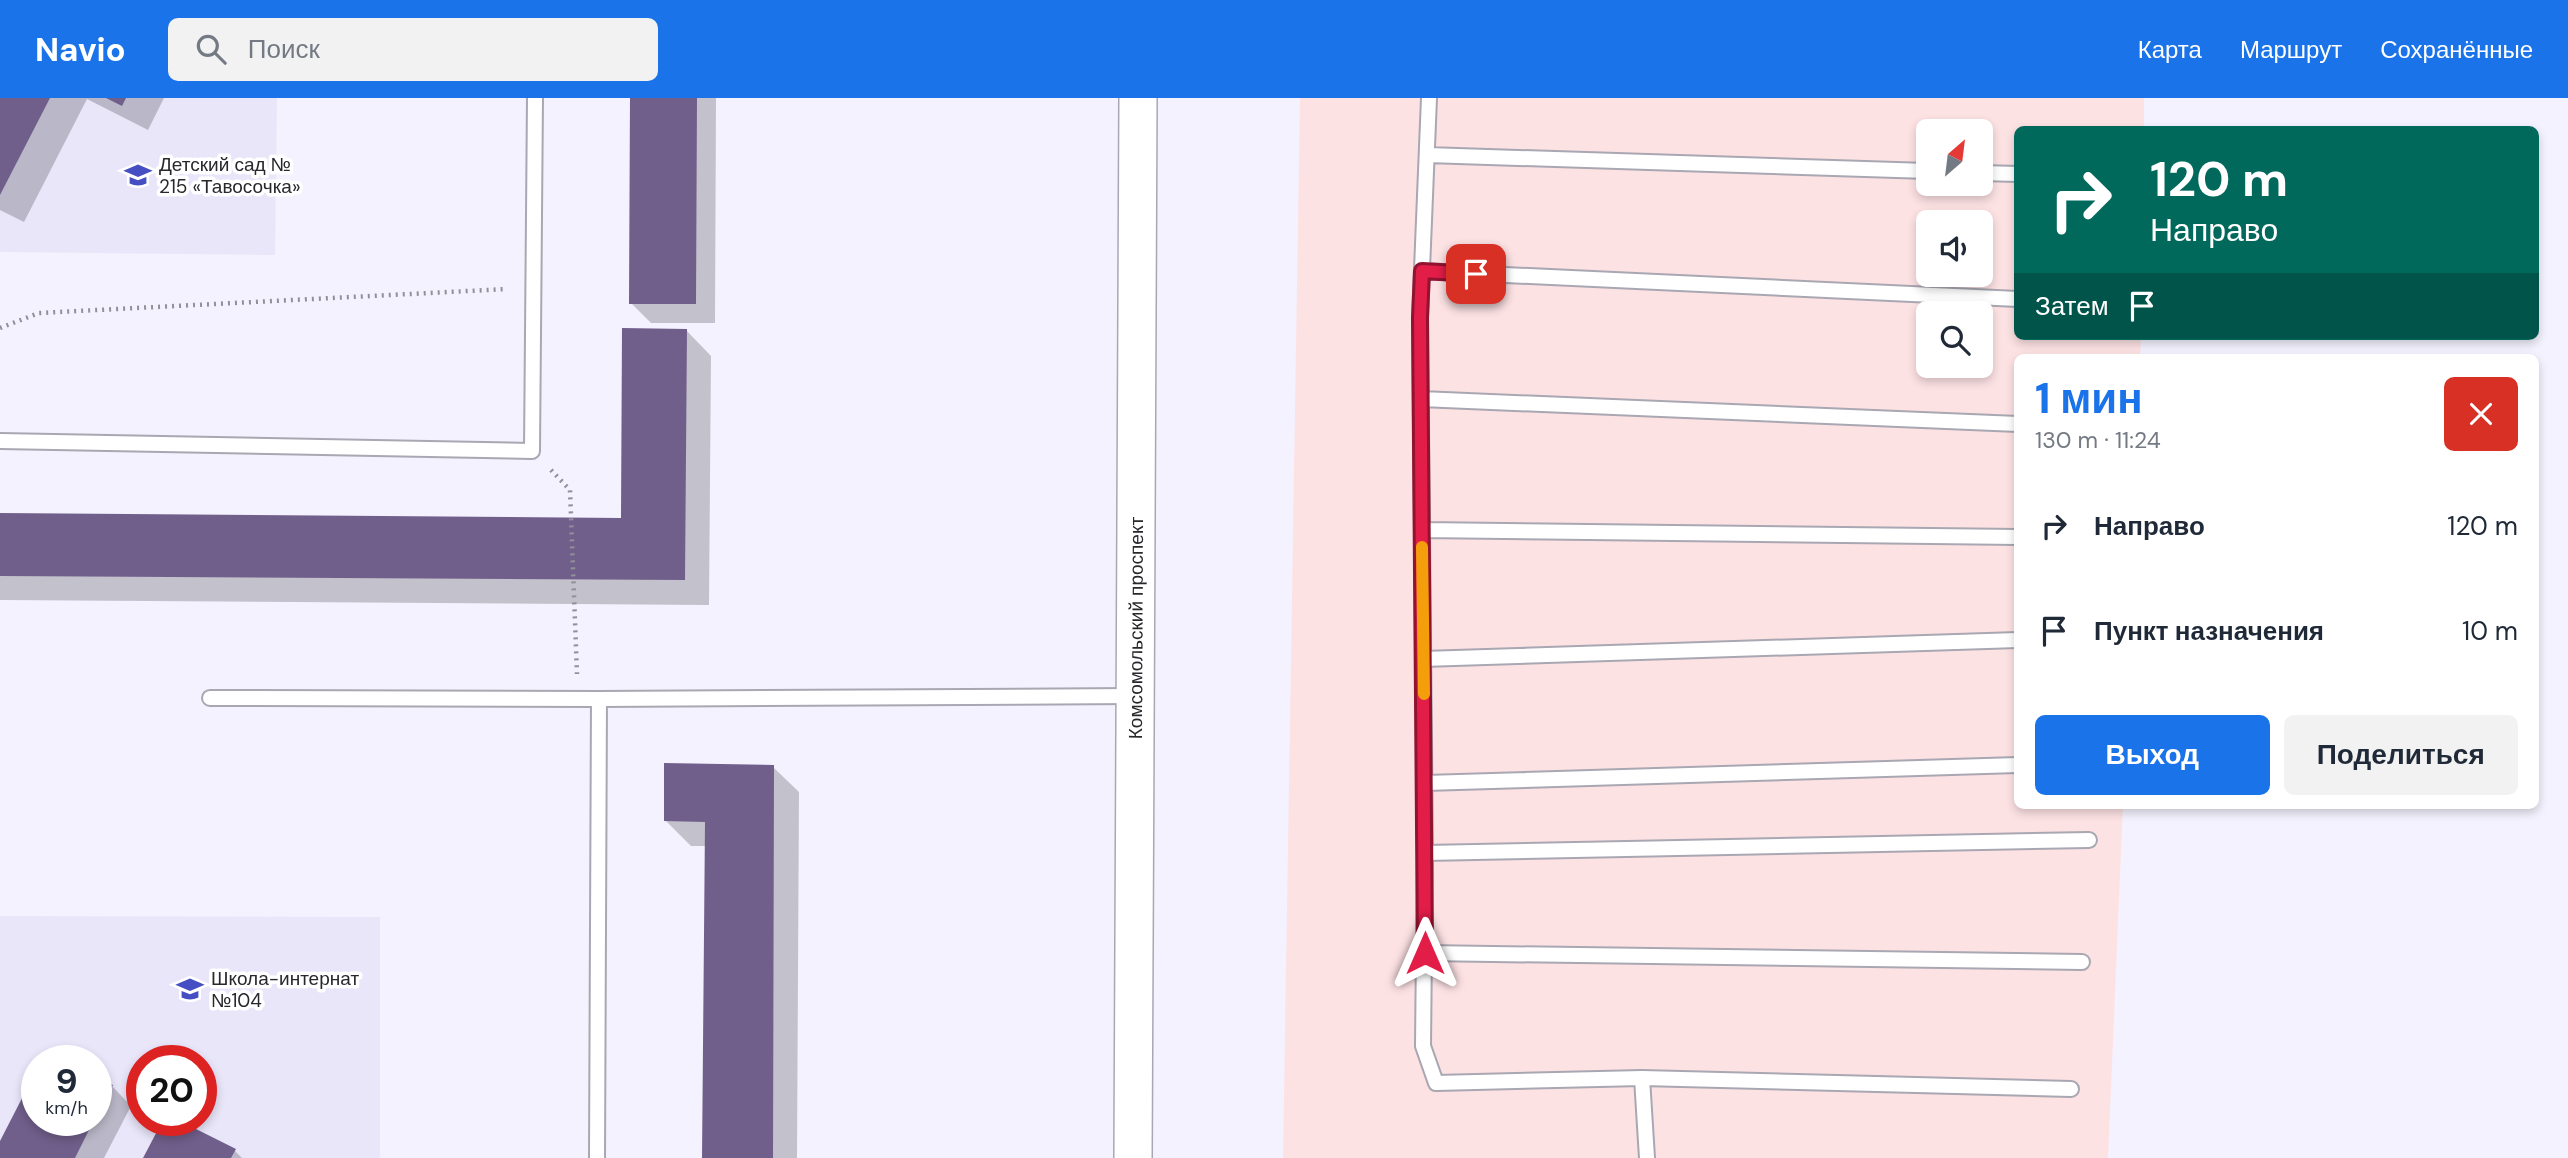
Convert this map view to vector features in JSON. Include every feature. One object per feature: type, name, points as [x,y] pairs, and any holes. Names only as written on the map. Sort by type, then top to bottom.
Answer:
[{"type":"street","name":"Комсомольский проспект","points":[[1133,1158],[1138,98]]},
{"type":"lane","points":[[0,441],[532,451],[535,98]]},
{"type":"lane","points":[[1429,98],[1422,271],[1421,399],[1425,853],[1423,1046],[1436,1083],[1642,1078],[2071,1089]]},
{"type":"lane","points":[[1427,155],[1916,171]]},
{"type":"lane","points":[[1993,173],[2014,174]]},
{"type":"lane","points":[[1422,271],[2014,299]]},
{"type":"lane","points":[[1421,399],[2014,424]]},
{"type":"lane","points":[[1422,530],[2014,537]]},
{"type":"lane","points":[[1423,659],[2014,640]]},
{"type":"lane","points":[[210,698],[1134,696]]},
{"type":"lane","points":[[597,1158],[599,699]]},
{"type":"lane","points":[[1424,783],[2014,765]]},
{"type":"lane","points":[[1425,853],[2089,840]]},
{"type":"lane","points":[[1425,953],[2082,962]]},
{"type":"lane","points":[[1642,1078],[1647,1158]]},
{"type":"path","points":[[0,328],[39,313],[533,288]]},
{"type":"path","points":[[532,451],[570,489],[578,699]]},
{"type":"shaded area","name":"Детский сад № 215 «Тавосочка»","points":[[0,98],[277,98],[275,255],[0,252]]},
{"type":"shaded area","points":[[1300,98],[2144,98],[2144,126],[2014,126],[2014,340],[2141,340],[2140,354],[2014,354],[2014,809],[2123,809],[2108,1158],[1283,1158]]},
{"type":"shaded area","name":"Школа-интернат №104","points":[[0,916],[380,917],[380,1158],[0,1158]]},
{"type":"building","points":[[0,98],[50,98],[0,195]]},
{"type":"building","points":[[106,98],[126,98],[122,106]]},
{"type":"building","points":[[630,98],[697,98],[696,304],[629,304]]},
{"type":"building","points":[[622,328],[687,329],[685,580],[0,576],[0,513],[621,518]]},
{"type":"building","points":[[664,763],[774,765],[773,1158],[702,1158],[705,822],[664,821]]},
{"type":"building","points":[[21,1100],[21,1136],[86,1136],[75,1158],[0,1158],[0,1141]]},
{"type":"building","points":[[155,1136],[210,1136],[236,1149],[231,1158],[143,1158]]},
{"type":"slow traffic","points":[[1422,547],[1424,694]]},
{"type":"place","name":"Детский сад № 215 «Тавосочка»","points":[[138,175]]},
{"type":"place","name":"Школа-интернат №104","points":[[190,989]]},
{"type":"route","points":[[1425,953],[1420,318],[1422,271],[1476,274]]}]
